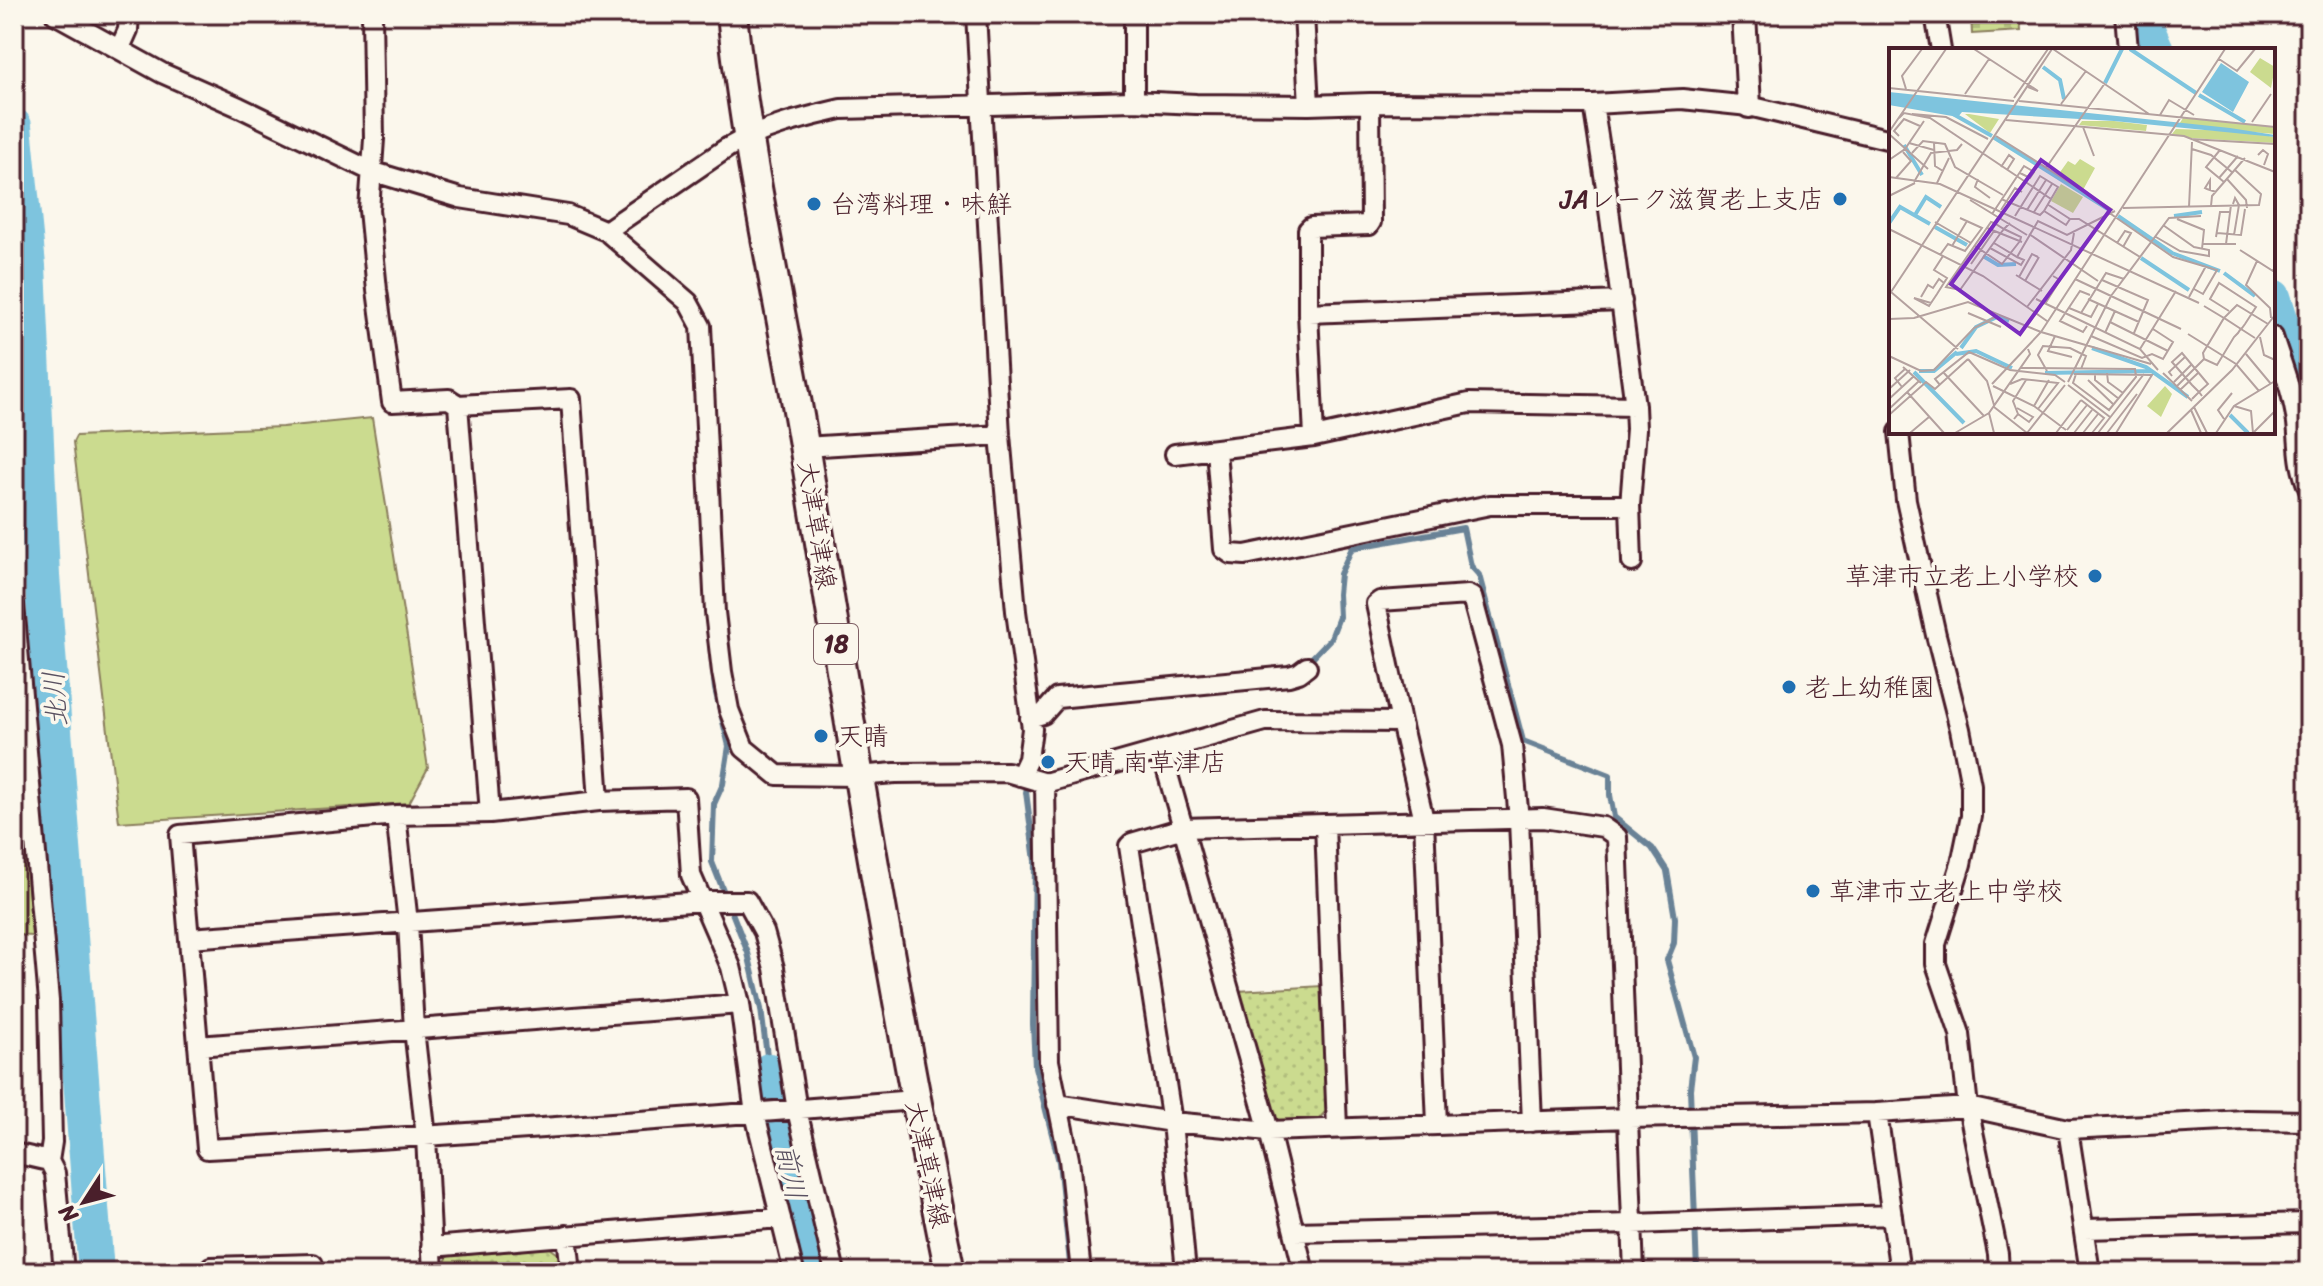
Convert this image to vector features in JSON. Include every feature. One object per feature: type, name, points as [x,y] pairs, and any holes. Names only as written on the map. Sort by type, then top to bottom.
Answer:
[{"type":"main road","name":"大津草津線","points":[[732,14],[748,136],[804,447],[857,776],[914,1100],[950,1272]]},
{"type":"street","points":[[55,14],[162,73],[371,171],[460,198],[568,215],[606,231],[688,302],[701,326],[715,612],[729,710],[744,748],[777,775],[1007,772],[1045,783],[1265,721],[1401,722]]},
{"type":"street","points":[[120,48],[128,30],[129,14]]},
{"type":"street","points":[[372,14],[374,139],[369,210],[392,402],[449,399],[458,405],[571,399],[599,801]]},
{"type":"street","points":[[976,14],[1000,435],[1016,611],[1032,729],[1028,759],[1020,776]]},
{"type":"street","points":[[1134,14],[1134,101]]},
{"type":"street","points":[[1304,14],[1309,105]]},
{"type":"street","points":[[1744,14],[1749,106]]},
{"type":"street","points":[[1935,14],[1941,48]]},
{"type":"street","points":[[2125,14],[2128,48]]},
{"type":"street","points":[[606,231],[748,136],[841,109],[1134,101],[1309,105],[1593,104],[1682,99],[1749,106],[1889,140]]},
{"type":"street","points":[[1314,437],[1308,313],[1308,230],[1311,227],[1369,225],[1371,222],[1370,103]]},
{"type":"street","points":[[1593,104],[1635,406],[1630,505],[1632,562]]},
{"type":"street","points":[[1308,313],[1622,301]]},
{"type":"street","points":[[2275,343],[2303,425],[2300,468],[2309,490]]},
{"type":"street","points":[[1175,454],[1314,437],[1469,403],[1635,406]]},
{"type":"street","points":[[458,405],[490,813]]},
{"type":"street","points":[[1899,434],[1906,500],[1971,785],[1971,816],[1961,864],[1936,944],[1936,964],[1960,1034],[1968,1107],[1999,1272]]},
{"type":"street","points":[[804,447],[1000,435]]},
{"type":"street","points":[[1216,450],[1224,549],[1231,554],[1245,555],[1490,505],[1630,505]]},
{"type":"street","points":[[1437,1124],[1424,820],[1376,604],[1380,601],[1468,595],[1472,597],[1512,745],[1519,820],[1532,1122]]},
{"type":"street","points":[[14,604],[49,1001],[52,1142],[49,1161],[55,1173],[64,1272]]},
{"type":"street","points":[[1030,718],[1043,714],[1057,698],[1289,676],[1307,667]]},
{"type":"street","points":[[1161,750],[1269,1131],[1304,1272]]},
{"type":"street","points":[[1045,783],[1049,1061],[1069,1159],[1081,1272]]},
{"type":"street","points":[[794,1272],[755,1114],[740,1004],[731,967],[691,875],[686,798],[599,801],[490,813],[396,815],[180,835],[207,1149],[426,1137],[755,1114],[914,1100]]},
{"type":"street","points":[[396,815],[426,1137],[433,1272]]},
{"type":"street","points":[[1186,1272],[1172,1122],[1129,846],[1183,828],[1543,818],[1603,827],[1617,837],[1634,1272]]},
{"type":"street","points":[[1325,825],[1337,1128]]},
{"type":"street","points":[[189,938],[703,901],[747,901],[764,932],[774,968],[797,1110],[835,1272]]},
{"type":"street","points":[[198,1046],[740,1004]]},
{"type":"street","points":[[1057,1104],[1172,1122],[1269,1131],[1877,1113],[1968,1107],[2068,1129],[2245,1120],[2309,1121]]},
{"type":"street","points":[[1877,1113],[1900,1272]]},
{"type":"street","points":[[2068,1129],[2090,1272]]},
{"type":"street","points":[[14,1153],[49,1161]]},
{"type":"street","points":[[1295,1232],[1892,1215]]},
{"type":"street","points":[[431,1247],[781,1218]]},
{"type":"street","points":[[2085,1229],[2309,1223]]},
{"type":"street","points":[[567,1235],[571,1272]]},
{"type":"street","points":[[211,1272],[211,1267],[313,1264],[314,1272]]},
{"type":"green space","points":[[1971,14],[2037,15],[2020,17],[2021,31],[1972,34]]},
{"type":"green space","points":[[372,418],[428,768],[409,803],[119,822],[73,442],[76,436],[282,427]]},
{"type":"green space","points":[[14,717],[32,936],[14,935]]},
{"type":"green space","points":[[1322,986],[1326,1111],[1318,1120],[1279,1121],[1268,1106],[1238,991]]},
{"type":"green space","points":[[550,1248],[561,1256],[561,1272],[443,1272],[448,1256]]},
{"type":"waterway","points":[[2140,14],[2155,48]]},
{"type":"waterway","name":"北川","points":[[14,126],[28,266],[42,576],[96,1272]]},
{"type":"waterway","points":[[2275,303],[2309,408]]},
{"type":"waterway","points":[[1307,663],[1331,638],[1339,617],[1340,574],[1352,548],[1463,528],[1471,566],[1479,575],[1523,741],[1610,775],[1614,817],[1652,848],[1667,871],[1675,918],[1674,943],[1667,960],[1694,1057],[1690,1089],[1697,1272]]},
{"type":"waterway","points":[[706,607],[715,689],[729,746],[723,784],[714,804],[712,862],[748,953],[761,1009],[769,1071]]},
{"type":"waterway","points":[[1035,761],[1026,792],[1035,861],[1035,1067],[1059,1162],[1071,1272]]},
{"type":"waterway","name":"前川","points":[[769,1071],[813,1272]]},
{"type":"place","name":"JAレーク滋賀老上支店","points":[[1840,199]]},
{"type":"place","name":"台湾料理・味鮮","points":[[814,204]]},
{"type":"place","name":"草津市立老上小学校","points":[[2095,576]]},
{"type":"place","name":"老上幼稚園","points":[[1789,687]]},
{"type":"place","name":"天晴","points":[[821,736]]},
{"type":"place","name":"天晴 南草津店","points":[[1048,762]]},
{"type":"place","name":"草津市立老上中学校","points":[[1813,891]]}]
